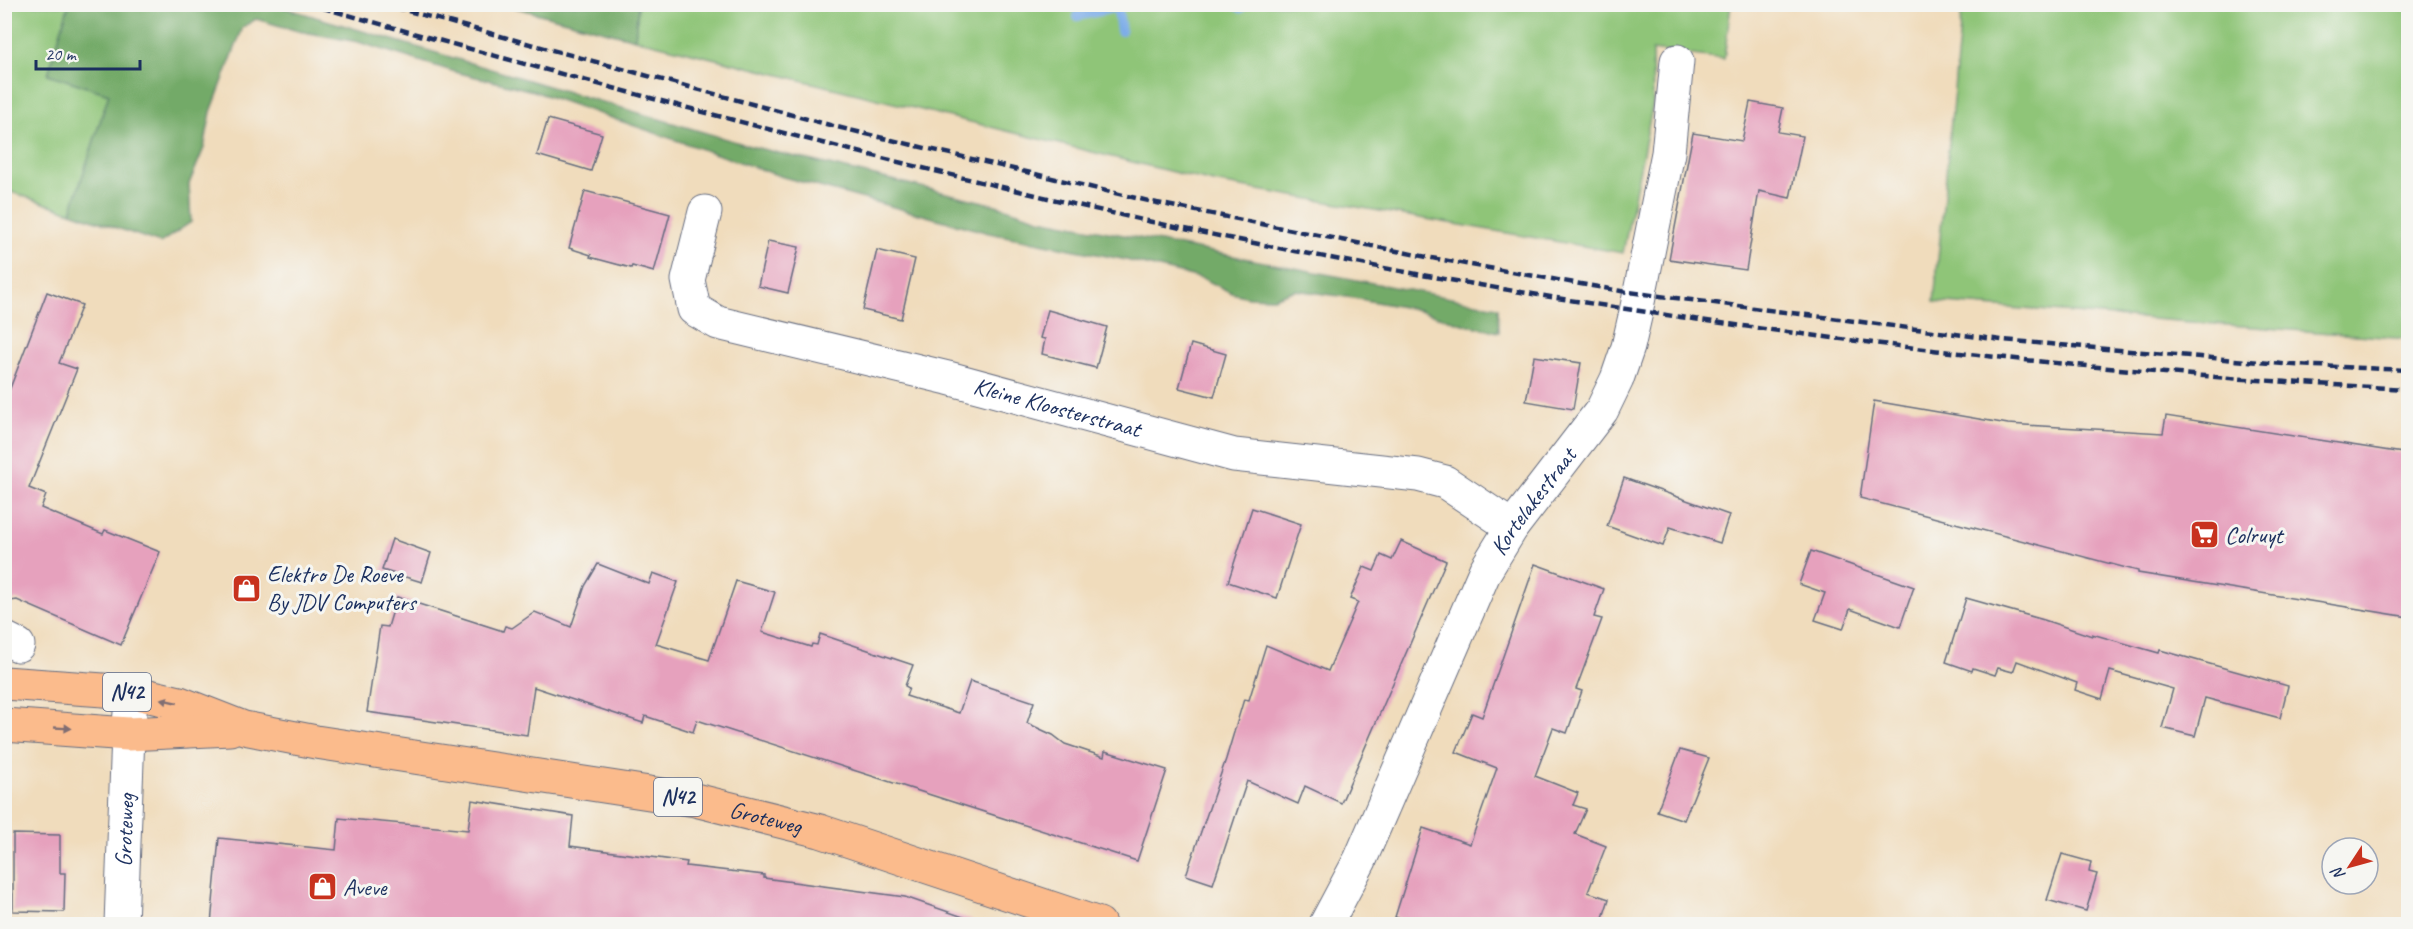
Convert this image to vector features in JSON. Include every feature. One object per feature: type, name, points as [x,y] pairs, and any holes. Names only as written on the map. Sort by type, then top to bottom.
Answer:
[{"type":"main road","name":"Groteweg","points":[[4,683],[132,692],[180,703],[244,728],[316,742],[695,800],[820,831],[1099,924]]},
{"type":"main road","name":"Groteweg","points":[[4,725],[128,734],[244,728]]},
{"type":"street","name":"Kortelakestraat","points":[[1326,924],[1360,860],[1485,571],[1512,527],[1602,410],[1617,379],[1628,347],[1636,312],[1668,153],[1677,61]]},
{"type":"street","name":"Kleine Kloosterstraat","points":[[705,212],[688,280],[694,309],[718,323],[959,381],[1234,455],[1418,474],[1445,482],[1512,527]]},
{"type":"street","name":"Groteweg","points":[[121,924],[128,734],[132,692]]},
{"type":"green space","points":[[69,4],[272,4],[750,146],[996,205],[1040,219],[1498,307],[1499,332],[1459,323],[1419,310],[1354,298],[1295,290],[1273,298],[1248,297],[1232,293],[1204,279],[1122,259],[989,233],[783,177],[533,91],[455,72],[358,42],[298,31],[256,19],[243,27],[211,112],[204,148],[189,184],[191,222],[160,243],[71,212],[109,94],[48,74]]},
{"type":"green space","points":[[638,4],[1731,5],[1724,59],[1652,50],[1653,103],[1623,253],[1213,182],[635,39]]},
{"type":"green space","points":[[5,5],[69,5],[48,74],[109,94],[71,212],[5,190]]},
{"type":"green space","points":[[505,5],[638,5],[635,39]]},
{"type":"green space","points":[[1962,5],[2408,5],[2408,339],[1934,302]]},
{"type":"building","points":[[1750,102],[1783,108],[1778,132],[1803,136],[1790,198],[1759,191],[1746,270],[1669,259],[1693,133],[1742,141]]},
{"type":"building","points":[[548,119],[602,134],[591,171],[537,155]]},
{"type":"building","points":[[585,191],[670,214],[654,272],[590,257],[591,255],[569,248]]},
{"type":"building","points":[[768,241],[799,247],[788,293],[758,286]]},
{"type":"building","points":[[877,250],[915,259],[901,319],[863,310]]},
{"type":"building","points":[[47,292],[82,305],[59,363],[77,369],[29,488],[46,495],[41,508],[103,534],[105,530],[160,552],[121,645],[17,600],[4,602],[4,404]]},
{"type":"building","points":[[1048,310],[1107,327],[1096,368],[1042,354],[1045,339],[1040,338]]},
{"type":"building","points":[[1191,344],[1226,354],[1214,397],[1179,388]]},
{"type":"building","points":[[1534,356],[1581,363],[1573,409],[1526,401]]},
{"type":"building","name":"Colruyt","points":[[1874,401],[2008,424],[2163,433],[2166,416],[2409,454],[2409,617],[2138,573],[2138,571],[1860,498]]},
{"type":"building","points":[[1624,478],[1729,515],[1720,543],[1670,527],[1663,546],[1607,526]]},
{"type":"building","points":[[1252,508],[1301,524],[1277,598],[1228,582]]},
{"type":"building","points":[[392,539],[431,553],[422,582],[382,570]]},
{"type":"building","points":[[1401,541],[1446,561],[1341,803],[1305,786],[1298,804],[1247,781],[1213,884],[1186,875],[1244,699],[1249,700],[1266,645],[1328,671],[1358,602],[1350,599],[1364,567],[1374,571],[1381,555],[1392,560]]},
{"type":"building","points":[[1811,551],[1914,587],[1900,627],[1850,609],[1843,629],[1815,620],[1825,593],[1799,584]]},
{"type":"building","points":[[598,564],[649,584],[653,573],[678,582],[656,644],[709,660],[736,581],[775,592],[762,632],[811,647],[812,644],[817,645],[820,634],[913,665],[905,686],[909,688],[906,696],[959,713],[970,681],[1034,702],[1027,723],[1053,735],[1065,744],[1104,757],[1105,751],[1167,770],[1137,861],[697,720],[693,732],[645,716],[643,723],[534,687],[527,735],[367,712],[380,626],[388,627],[397,597],[503,631],[505,626],[512,628],[535,612],[571,627],[585,586]]},
{"type":"building","points":[[1535,564],[1604,589],[1594,617],[1602,619],[1576,689],[1582,691],[1567,733],[1553,728],[1535,776],[1578,793],[1573,805],[1586,809],[1575,834],[1606,846],[1588,892],[1609,899],[1601,924],[1416,924],[1395,917],[1423,828],[1470,844],[1497,768],[1456,752],[1472,713],[1482,717]]},
{"type":"building","points":[[1966,598],[2092,636],[2092,634],[2159,653],[2160,650],[2288,686],[2280,718],[2205,698],[2195,736],[2162,728],[2173,689],[2110,671],[2102,699],[2075,690],[2077,683],[2017,661],[2013,672],[1998,668],[1995,675],[1973,668],[1972,671],[1946,662]]},
{"type":"building","points":[[1680,750],[1709,758],[1684,820],[1657,811]]},
{"type":"building","points":[[472,800],[573,816],[570,846],[687,862],[686,866],[764,875],[764,878],[905,897],[972,920],[971,924],[211,924],[219,838],[336,850],[339,818],[468,830]]},
{"type":"building","points":[[13,834],[60,835],[60,873],[65,873],[64,912],[13,911]]},
{"type":"building","points":[[2062,854],[2091,862],[2089,872],[2097,874],[2086,911],[2047,900]]},
{"type":"waterway","points":[[1117,4],[1121,31]]},
{"type":"waterway","points":[[1235,4],[1241,8]]},
{"type":"waterway","points":[[1077,16],[1118,7]]},
{"type":"railway","points":[[309,4],[562,74],[900,162],[1152,222],[1307,254],[1620,308],[1777,331],[2092,366],[2408,389]]},
{"type":"railway","points":[[382,4],[837,127],[1157,203],[1437,259],[1621,291],[2002,340],[2294,365],[2408,370]]},
{"type":"place","name":"Colruyt","points":[[2204,535]]},
{"type":"place","name":"Elektro De Roeve By JDV Computers","points":[[246,588]]},
{"type":"place","name":"Aveve","points":[[322,887]]}]
